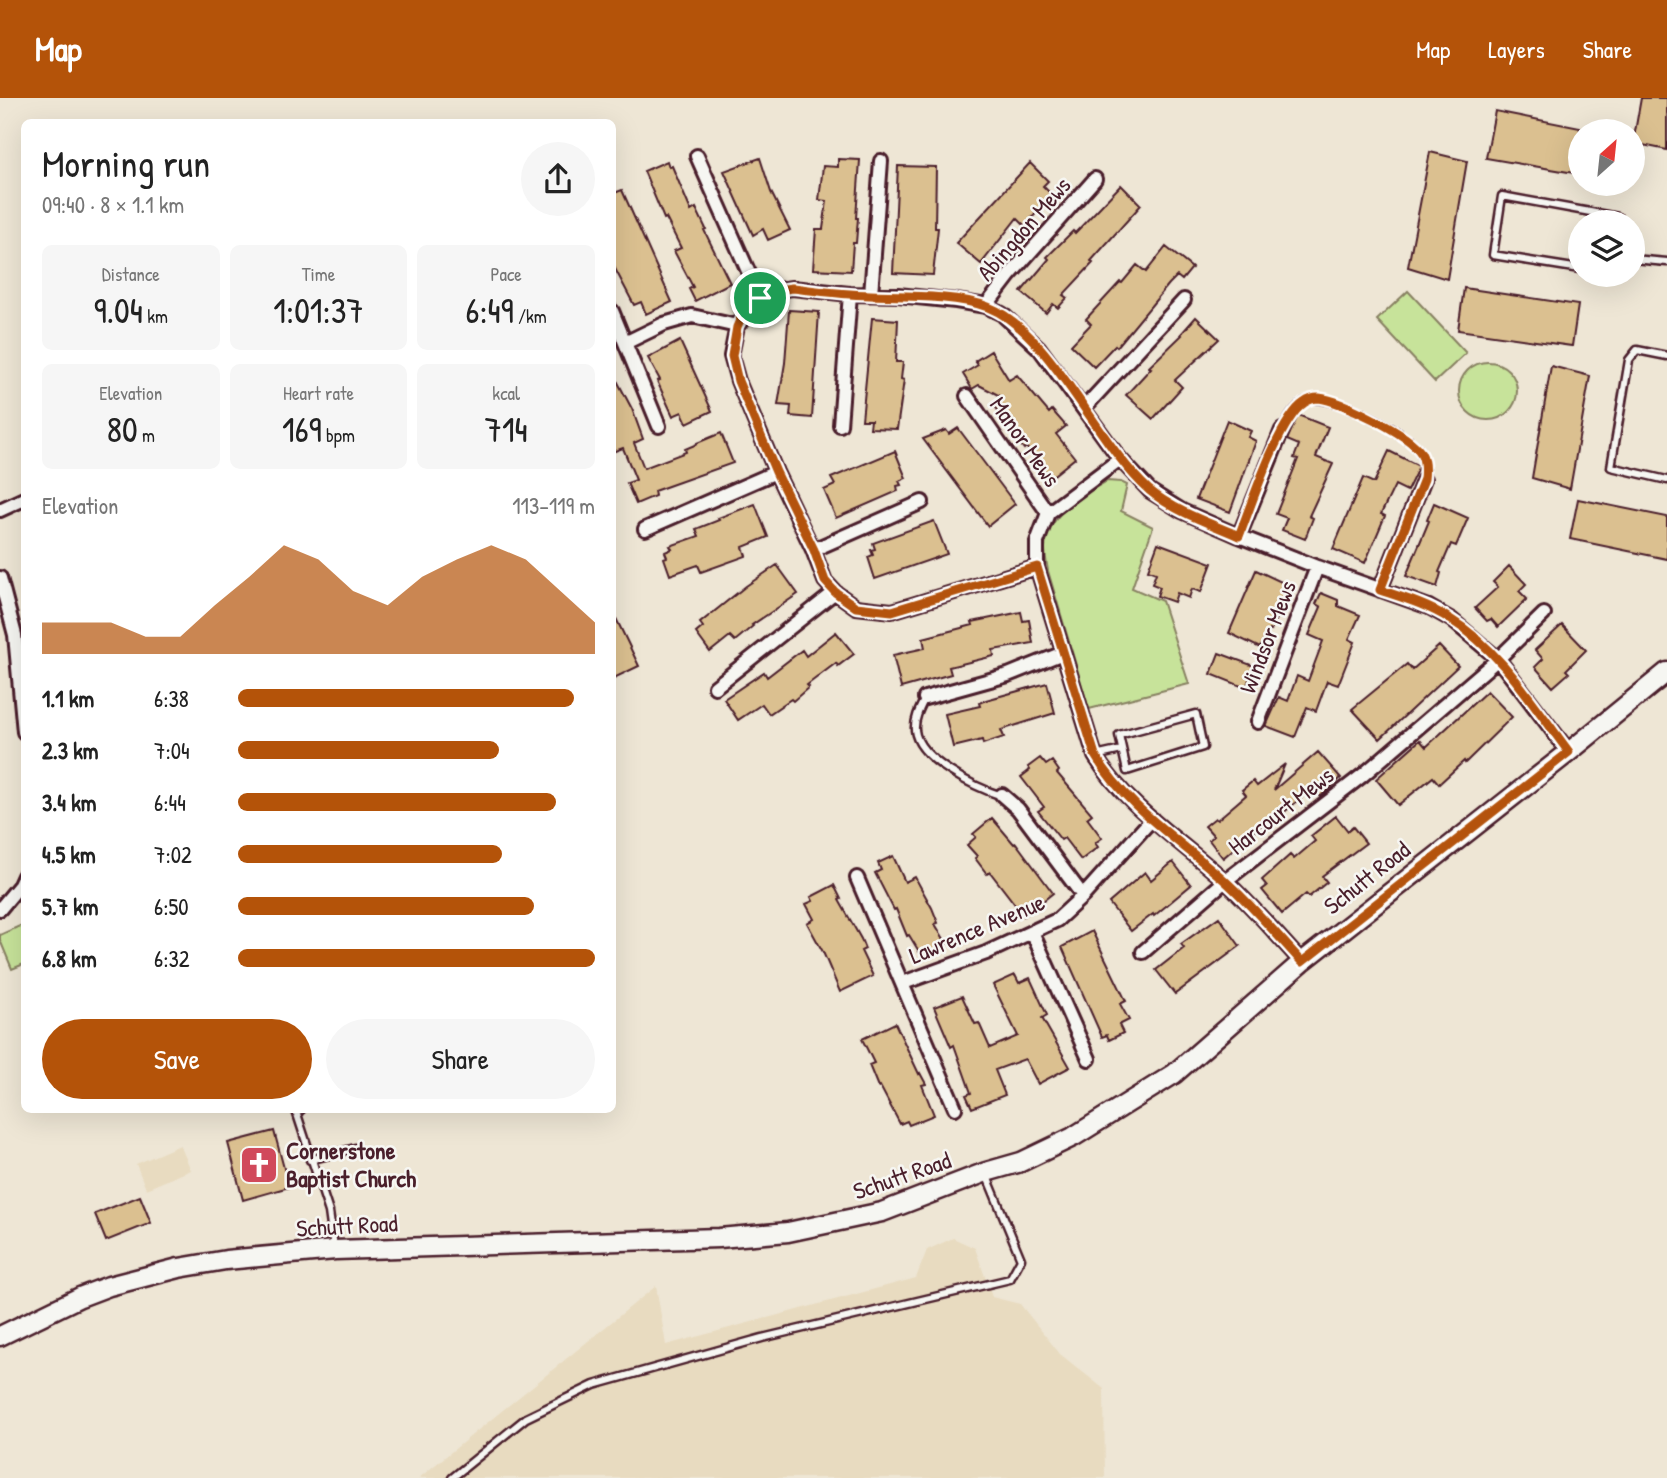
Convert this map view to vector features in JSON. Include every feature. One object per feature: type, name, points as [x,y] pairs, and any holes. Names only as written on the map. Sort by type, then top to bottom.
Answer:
[{"type":"street","points":[[697,156],[760,298]]},
{"type":"street","points":[[871,295],[881,161]]},
{"type":"street","name":"Abingdon Mews","points":[[986,306],[1095,179]]},
{"type":"street","points":[[1037,567],[892,611],[856,607],[835,592],[825,581],[814,550],[776,472],[735,369],[732,356],[737,327],[760,298],[772,291],[792,288],[956,301],[986,306],[1002,314],[1039,348],[1120,459],[1150,491],[1182,511],[1239,536],[1429,607],[1452,620],[1498,659],[1569,752]]},
{"type":"street","points":[[840,425],[850,294]]},
{"type":"street","points":[[1084,408],[1184,300]]},
{"type":"street","points":[[627,342],[664,324],[692,316],[737,327]]},
{"type":"street","points":[[616,319],[659,426]]},
{"type":"street","name":"Manor Mews","points":[[967,397],[1048,513]]},
{"type":"street","points":[[1239,536],[1282,430]]},
{"type":"street","points":[[1120,459],[1048,513],[1037,542],[1037,567],[1095,755],[1107,775],[1152,819],[1225,881],[1302,962]]},
{"type":"street","points":[[645,529],[776,472]]},
{"type":"street","points":[[1380,590],[1424,479]]},
{"type":"street","points":[[0,510],[21,500]]},
{"type":"street","points":[[814,550],[922,502]]},
{"type":"street","name":"Windsor Mews","points":[[1258,722],[1317,567]]},
{"type":"street","points":[[0,578],[20,634],[21,658]]},
{"type":"street","points":[[715,687],[835,592]]},
{"type":"street","name":"Harcourt Mews","points":[[1143,952],[1225,881],[1363,775],[1498,659],[1544,614]]},
{"type":"street","points":[[925,698],[1008,675],[1063,653]]},
{"type":"street","name":"Schutt Road","points":[[0,1336],[80,1297],[144,1276],[250,1256],[335,1250],[707,1238],[788,1232],[882,1212],[986,1172],[1021,1162],[1073,1137],[1146,1094],[1174,1074],[1302,962],[1667,672]]},
{"type":"street","points":[[1003,796],[1018,809],[1083,896]]},
{"type":"street","name":"Lawrence Avenue","points":[[903,983],[986,953],[1057,920],[1083,896],[1152,819]]},
{"type":"street","points":[[857,878],[955,1108]]},
{"type":"street","points":[[0,909],[21,883]]},
{"type":"street","points":[[1032,933],[1089,1059]]},
{"type":"lane","points":[[1568,268],[1493,255],[1502,196],[1579,210]]},
{"type":"lane","points":[[1645,260],[1667,262]]},
{"type":"lane","points":[[1667,356],[1637,349],[1629,360],[1611,467],[1667,480]]},
{"type":"lane","points":[[1282,430],[1296,408],[1306,401],[1317,398],[1330,401],[1387,425],[1407,439],[1421,453],[1425,468],[1424,479]]},
{"type":"lane","points":[[925,698],[918,712],[915,731],[921,744],[934,759],[958,776],[981,789],[1003,796]]},
{"type":"lane","points":[[1196,714],[1203,747],[1127,771],[1122,750],[1119,736],[1196,714]]},
{"type":"lane","points":[[1095,755],[1122,750]]},
{"type":"lane","points":[[297,1113],[329,1212],[335,1250]]},
{"type":"lane","points":[[310,1160],[355,1148]]},
{"type":"lane","points":[[452,1478],[526,1418],[594,1385],[762,1338],[1010,1279],[1021,1259],[986,1172]]},
{"type":"shaded area","points":[[180,1145],[191,1170],[146,1189],[136,1164]]},
{"type":"shaded area","points":[[953,1238],[975,1248],[992,1297],[1020,1304],[1060,1354],[1104,1389],[1105,1478],[419,1478],[656,1286],[666,1345],[916,1278],[927,1250]]},
{"type":"green space","points":[[1408,291],[1466,353],[1435,382],[1377,320]]},
{"type":"green space","points":[[1488,362],[1509,370],[1517,391],[1509,412],[1488,420],[1467,412],[1459,391],[1467,370]]},
{"type":"green space","points":[[1107,481],[1127,485],[1121,511],[1153,527],[1132,588],[1162,601],[1189,684],[1089,709],[1048,571],[1045,548],[1052,526],[1067,507]]},
{"type":"green space","points":[[21,925],[21,965],[12,969],[0,935]]},
{"type":"building","points":[[1641,98],[1667,98],[1667,150],[1645,145],[1645,119],[1637,119]]},
{"type":"building","points":[[1495,111],[1568,126],[1568,172],[1486,158]]},
{"type":"building","points":[[1430,152],[1467,161],[1447,279],[1408,267]]},
{"type":"building","points":[[760,158],[771,192],[790,230],[768,240],[763,229],[753,235],[724,171]]},
{"type":"building","points":[[838,159],[860,160],[856,243],[853,243],[851,271],[813,269],[816,229],[823,229],[827,201],[819,200],[823,166],[838,167]]},
{"type":"building","points":[[667,161],[669,167],[672,166],[691,211],[696,208],[730,283],[695,301],[689,289],[693,287],[674,251],[681,248],[666,218],[664,219],[644,171]]},
{"type":"building","points":[[1030,163],[1048,181],[1043,186],[1052,195],[1025,226],[1017,218],[981,264],[956,243]]},
{"type":"building","points":[[898,166],[936,167],[935,228],[938,228],[933,275],[893,273]]},
{"type":"building","points":[[1121,185],[1141,205],[1063,295],[1067,298],[1058,308],[1053,304],[1046,313],[1021,292],[1049,259],[1047,257],[1073,231],[1075,233]]},
{"type":"building","points":[[622,190],[672,302],[646,314],[641,302],[634,305],[616,271],[616,192]]},
{"type":"building","points":[[1166,247],[1192,268],[1182,280],[1177,276],[1169,284],[1117,347],[1115,345],[1094,367],[1071,345],[1091,324],[1086,319],[1137,265],[1146,272]]},
{"type":"building","points":[[1464,288],[1578,305],[1572,346],[1458,330]]},
{"type":"building","points":[[789,310],[819,312],[812,418],[790,416],[791,406],[778,405],[785,363]]},
{"type":"building","points":[[1196,317],[1219,339],[1175,380],[1182,387],[1153,419],[1126,395]]},
{"type":"building","points":[[872,318],[898,320],[896,362],[903,362],[901,379],[904,380],[897,429],[870,428],[871,420],[862,420]]},
{"type":"building","points":[[680,341],[712,411],[687,423],[682,412],[673,416],[657,381],[660,380],[648,358]]},
{"type":"building","points":[[991,351],[1009,380],[1017,375],[1049,413],[1052,410],[1066,426],[1056,434],[1075,458],[1050,478],[1026,447],[1024,449],[1016,439],[1019,437],[993,404],[1002,397],[979,385],[972,389],[963,374],[978,365],[975,361]]},
{"type":"building","points":[[1551,366],[1590,376],[1570,489],[1532,478]]},
{"type":"building","points":[[616,379],[632,409],[643,439],[634,443],[644,468],[686,452],[685,449],[721,433],[733,463],[654,491],[655,496],[636,504],[627,483],[636,480],[623,448],[616,451]]},
{"type":"building","points":[[1298,415],[1328,427],[1316,457],[1333,464],[1309,516],[1313,518],[1305,539],[1282,530],[1287,518],[1276,514],[1298,459],[1294,458],[1299,445],[1287,440]]},
{"type":"building","points":[[1227,420],[1251,431],[1248,437],[1256,441],[1230,512],[1196,499]]},
{"type":"building","points":[[958,428],[1015,504],[988,526],[923,439],[946,430],[949,434]]},
{"type":"building","points":[[895,451],[906,478],[899,481],[901,485],[897,486],[898,491],[836,518],[824,490],[835,485],[831,478]]},
{"type":"building","points":[[1389,451],[1419,466],[1407,491],[1395,485],[1381,514],[1385,516],[1365,563],[1333,549],[1363,478],[1374,483]]},
{"type":"building","points":[[1578,499],[1667,517],[1667,559],[1570,539]]},
{"type":"building","points":[[1434,503],[1468,518],[1456,546],[1451,544],[1439,572],[1441,573],[1437,587],[1406,576]]},
{"type":"building","points":[[755,504],[768,537],[743,547],[746,556],[701,572],[698,565],[670,575],[664,558],[667,557],[665,552],[672,549],[670,546],[699,536],[696,529]]},
{"type":"building","points":[[934,521],[947,554],[875,579],[868,557],[873,555],[873,543]]},
{"type":"building","points":[[1158,543],[1212,563],[1201,592],[1192,589],[1189,598],[1177,593],[1174,602],[1157,596],[1160,587],[1152,584],[1156,573],[1148,570]]},
{"type":"building","points":[[777,565],[798,594],[752,625],[735,641],[730,636],[710,652],[696,633],[703,627],[700,623]]},
{"type":"building","points":[[1509,566],[1526,584],[1519,591],[1527,599],[1498,627],[1491,619],[1487,621],[1475,608],[1498,587],[1493,582]]},
{"type":"building","points":[[1256,570],[1290,586],[1271,631],[1269,630],[1260,648],[1229,633]]},
{"type":"building","points":[[1321,593],[1338,600],[1338,606],[1360,615],[1349,639],[1355,642],[1338,685],[1327,681],[1316,711],[1307,707],[1295,737],[1266,726],[1279,697],[1288,701],[1297,676],[1308,681],[1323,641],[1309,635],[1321,607],[1316,604]]},
{"type":"building","points":[[1021,612],[1023,621],[1029,620],[1033,643],[993,650],[994,656],[949,667],[951,674],[901,688],[893,655],[925,648],[923,638],[973,625],[972,622]]},
{"type":"building","points":[[616,618],[639,666],[616,677]]},
{"type":"building","points":[[1562,625],[1586,650],[1566,670],[1569,673],[1553,687],[1535,667],[1543,659],[1535,650]]},
{"type":"building","points":[[836,632],[854,654],[838,666],[836,663],[807,685],[809,687],[793,701],[791,699],[769,714],[762,704],[738,720],[724,699],[764,672],[767,677],[802,650],[806,656]]},
{"type":"building","points":[[1439,646],[1458,666],[1380,739],[1352,709],[1407,664],[1412,670]]},
{"type":"building","points":[[1219,653],[1254,666],[1246,688],[1211,674]]},
{"type":"building","points":[[1047,683],[1055,713],[1001,730],[1004,737],[983,744],[982,740],[953,747],[945,714],[980,706],[979,703],[986,700]]},
{"type":"building","points":[[1487,691],[1512,717],[1465,763],[1464,761],[1439,784],[1433,777],[1398,805],[1376,779],[1420,740],[1426,747]]},
{"type":"building","points":[[1318,752],[1341,778],[1320,797],[1313,788],[1270,824],[1267,820],[1223,858],[1209,840],[1214,836],[1205,826],[1215,818],[1217,820],[1246,795],[1242,790],[1253,781],[1257,786],[1285,764],[1274,790]]},
{"type":"building","points":[[1040,758],[1046,765],[1052,761],[1059,771],[1057,773],[1092,814],[1087,818],[1102,838],[1095,843],[1098,847],[1081,860],[1038,811],[1044,807],[1021,777],[1030,770],[1028,767]]},
{"type":"building","points":[[1336,816],[1348,831],[1353,827],[1366,843],[1322,876],[1327,882],[1309,897],[1306,894],[1282,914],[1262,890],[1267,886],[1262,880],[1290,855],[1294,859],[1315,841],[1311,836]]},
{"type":"building","points":[[992,818],[1014,844],[1016,843],[1053,893],[1024,916],[990,872],[987,874],[967,845],[976,837],[973,834]]},
{"type":"building","points":[[893,856],[905,882],[915,877],[932,908],[938,923],[935,924],[947,944],[923,958],[909,935],[907,936],[896,909],[894,910],[875,873],[881,870],[878,863]]},
{"type":"building","points":[[1173,862],[1191,885],[1131,931],[1109,903],[1145,872],[1151,880]]},
{"type":"building","points":[[834,885],[841,899],[839,900],[861,939],[865,949],[861,951],[873,976],[840,992],[807,923],[814,919],[806,904],[813,901],[811,897]]},
{"type":"building","points":[[1219,917],[1240,946],[1175,994],[1156,970],[1184,948],[1181,944]]},
{"type":"building","points":[[1092,931],[1126,1001],[1120,1004],[1129,1020],[1119,1025],[1123,1033],[1109,1040],[1107,1035],[1102,1037],[1062,947]]},
{"type":"building","points":[[1015,975],[1019,983],[1030,978],[1047,1015],[1042,1018],[1070,1067],[1038,1084],[1025,1059],[995,1070],[1005,1095],[972,1108],[966,1095],[971,1093],[954,1045],[951,1047],[934,1007],[962,996],[975,1024],[979,1023],[990,1048],[1018,1036],[993,985]]},
{"type":"building","points":[[895,1023],[926,1084],[922,1085],[934,1115],[909,1125],[907,1121],[900,1124],[880,1086],[878,1087],[869,1065],[874,1063],[862,1039]]},
{"type":"building","name":"Cornerstone Baptist Church","points":[[274,1131],[289,1187],[243,1200],[228,1143]]},
{"type":"building","points":[[140,1196],[151,1223],[106,1241],[95,1214]]},
{"type":"place","name":"Cornerstone Baptist Church","points":[[259,1165]]},
{"type":"route","points":[[792,288],[850,294],[898,295],[986,306],[1002,314],[1039,348],[1120,459],[1150,491],[1182,511],[1239,536],[1282,430],[1296,408],[1317,398],[1387,425],[1421,453],[1425,468],[1424,479],[1380,590],[1429,607],[1452,620],[1487,648],[1569,752],[1302,962],[1225,881],[1152,819],[1107,775],[1095,755],[1037,567],[892,611],[856,607],[825,581],[814,550],[776,472],[738,381],[732,356],[741,318],[760,298],[772,291],[792,288]]}]
